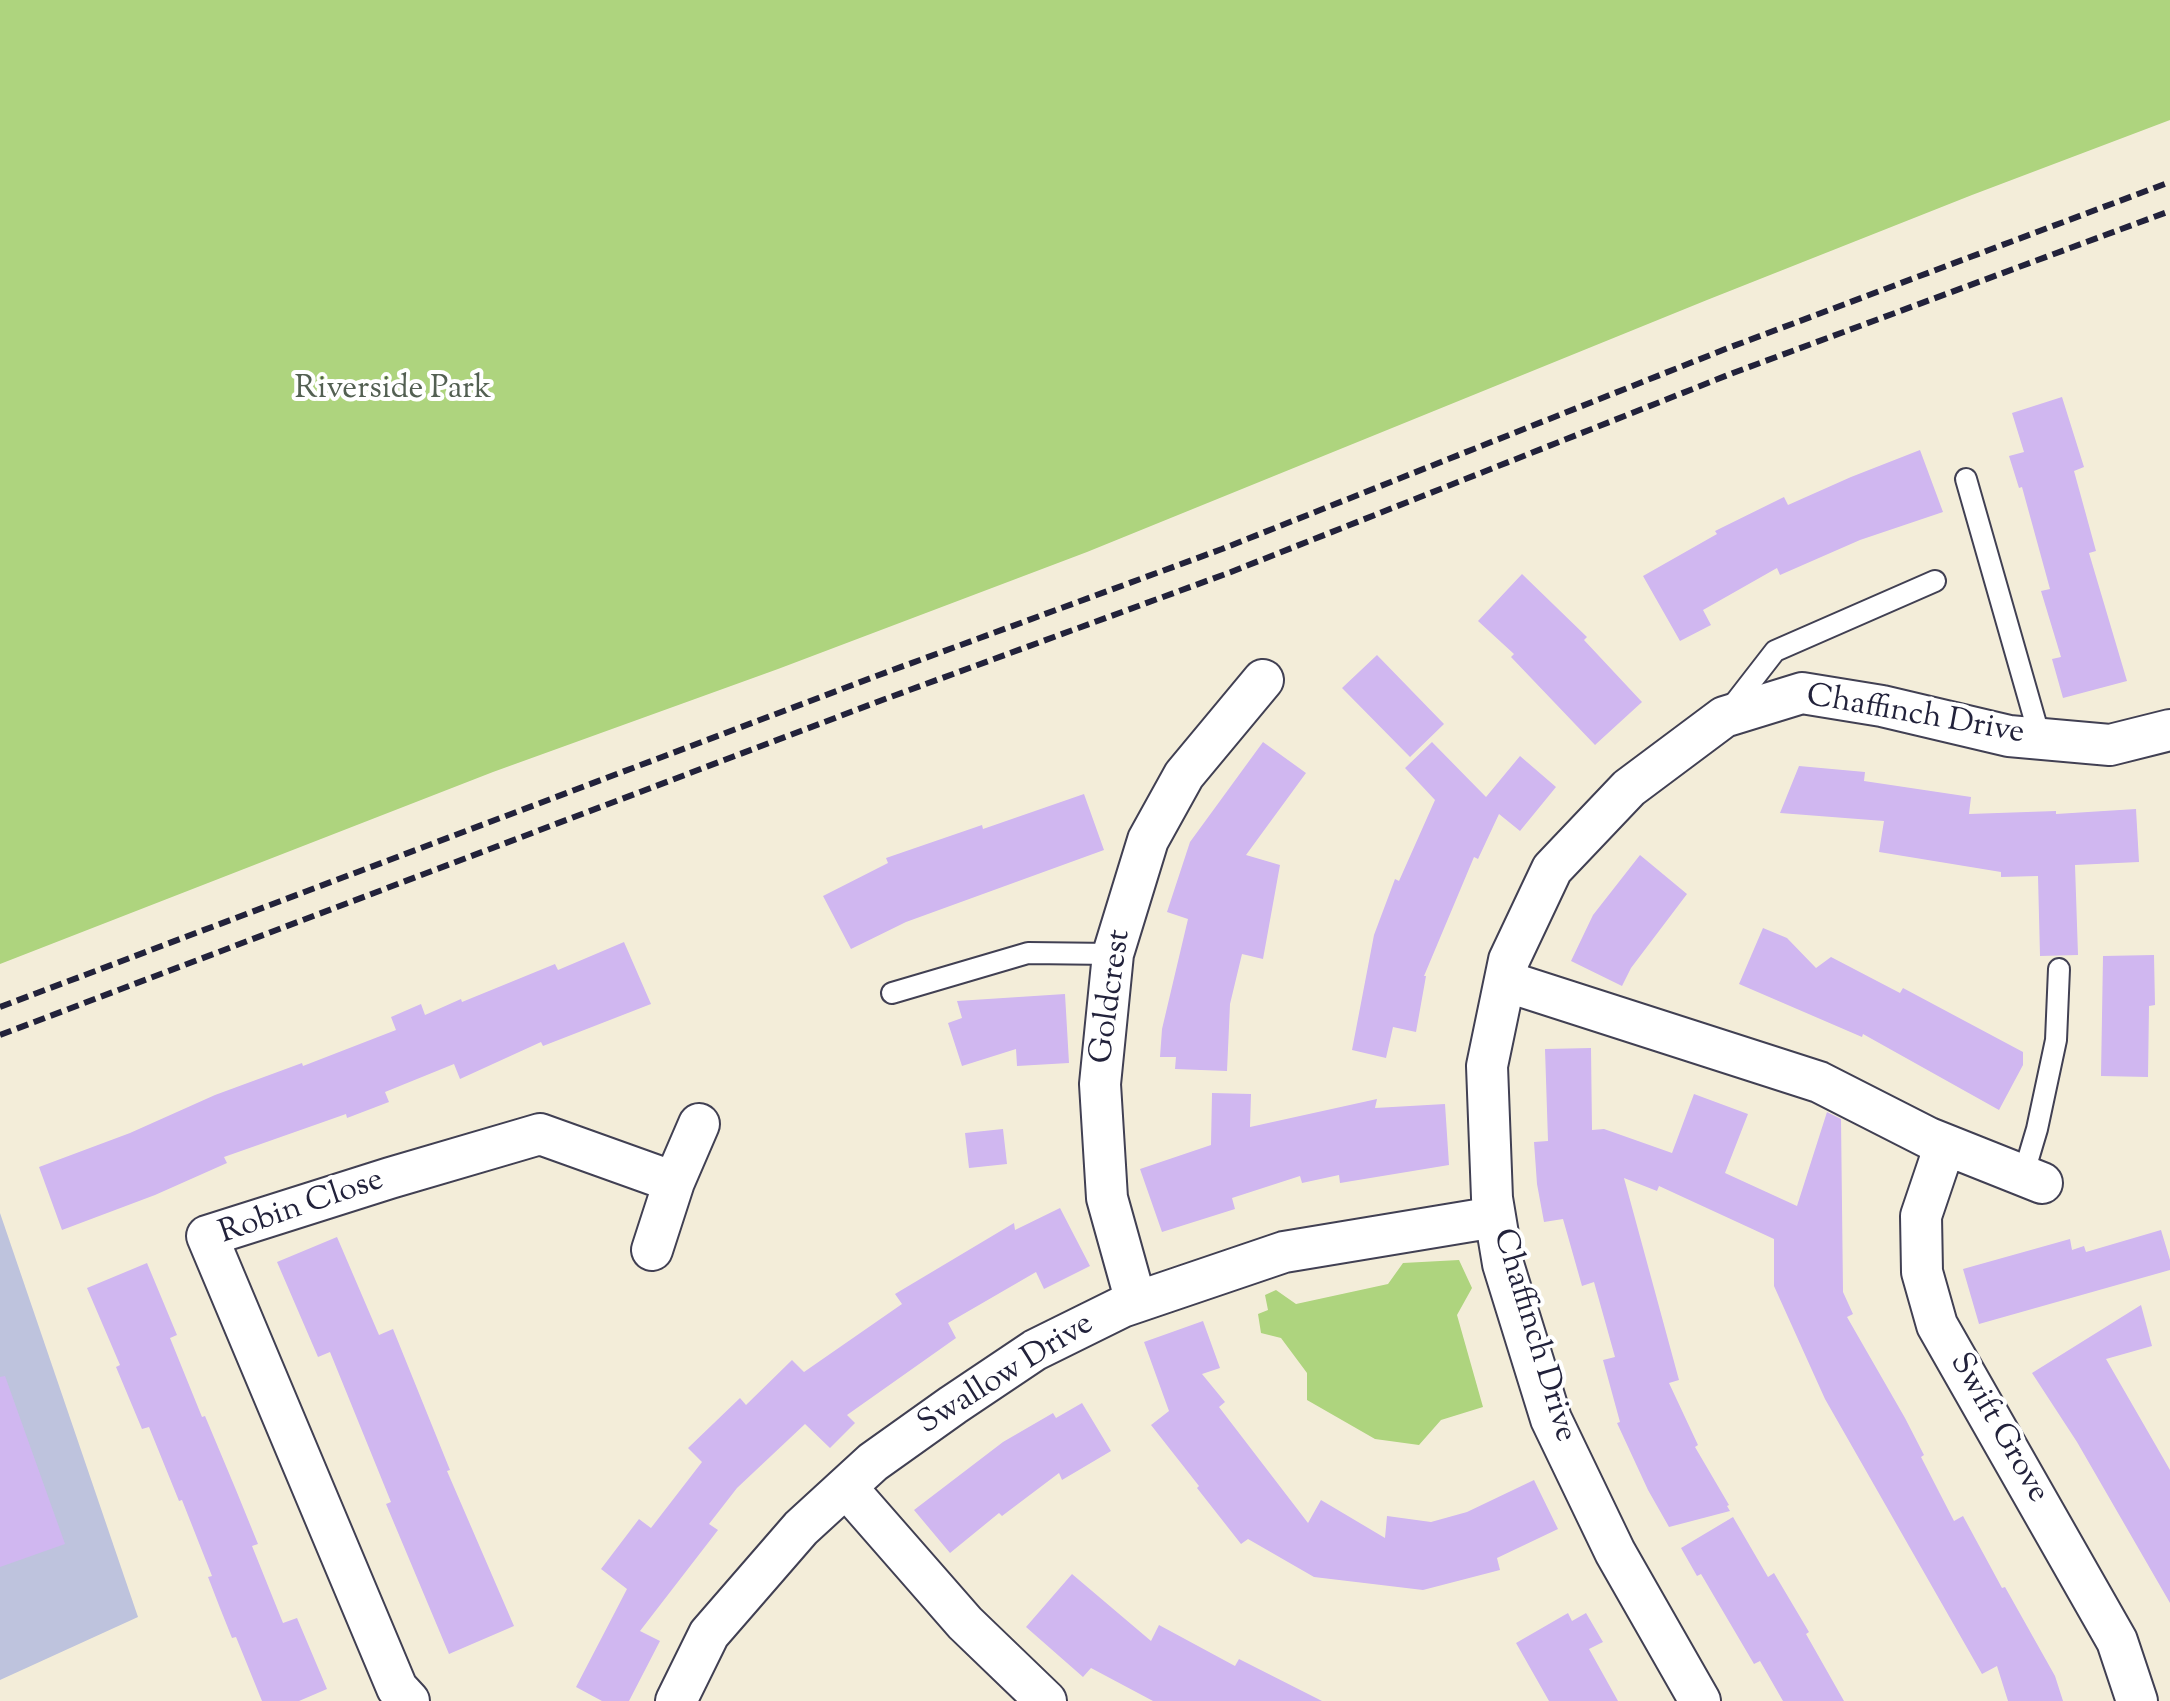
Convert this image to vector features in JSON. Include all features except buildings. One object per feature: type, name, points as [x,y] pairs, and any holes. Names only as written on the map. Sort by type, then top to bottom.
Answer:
[{"type":"street","name":"Goldcrest","points":[[1136,1302],[1107,1198],[1106,1184],[1100,1084],[1113,954],[1148,840],[1184,775],[1263,680]]},
{"type":"street","name":"Chaffinch Drive","points":[[1700,1701],[1615,1552],[1551,1419],[1503,1264],[1495,1217],[1487,1066],[1509,960],[1552,869],[1629,788],[1724,717],[1802,693],[1882,706],[2009,736],[2110,745],[2170,730]]},
{"type":"street","points":[[1505,981],[1819,1082],[1945,1145],[2032,1180]]},
{"type":"street","points":[[652,1250],[674,1182],[699,1124]]},
{"type":"street","name":"Robin Close","points":[[395,1697],[207,1236],[540,1134],[674,1182]]},
{"type":"street","name":"Swift Grove","points":[[1945,1145],[1921,1216],[1922,1272],[1937,1325],[2117,1641],[2137,1701]]},
{"type":"street","name":"Swallow Drive","points":[[676,1701],[709,1634],[801,1528],[873,1462],[1035,1350],[1136,1302],[1284,1252],[1495,1217]]},
{"type":"street","points":[[846,1487],[965,1623],[1046,1701]]},
{"type":"lane","points":[[1966,479],[2040,738]]},
{"type":"lane","points":[[1724,717],[1775,651],[1935,581]]},
{"type":"lane","points":[[892,993],[1028,953],[1113,954]]},
{"type":"lane","points":[[2032,1180],[2037,1129],[2056,1040],[2059,969]]},
{"type":"shaded area","points":[[0,1213],[138,1617],[0,1680]]},
{"type":"green space","name":"Riverside Park","points":[[0,0],[2170,0],[2170,120],[1707,300],[1087,552],[493,772],[0,964]]},
{"type":"green space","points":[[1459,1260],[1472,1288],[1457,1315],[1483,1407],[1441,1420],[1419,1445],[1375,1439],[1307,1400],[1307,1373],[1281,1338],[1261,1333],[1258,1314],[1268,1310],[1265,1295],[1276,1290],[1296,1304],[1388,1284],[1403,1263]]},
{"type":"railway","points":[[0,1007],[1222,549],[1728,348],[2170,182]]},
{"type":"railway","points":[[0,1035],[885,699],[1231,572],[1733,373],[2170,211]]}]
